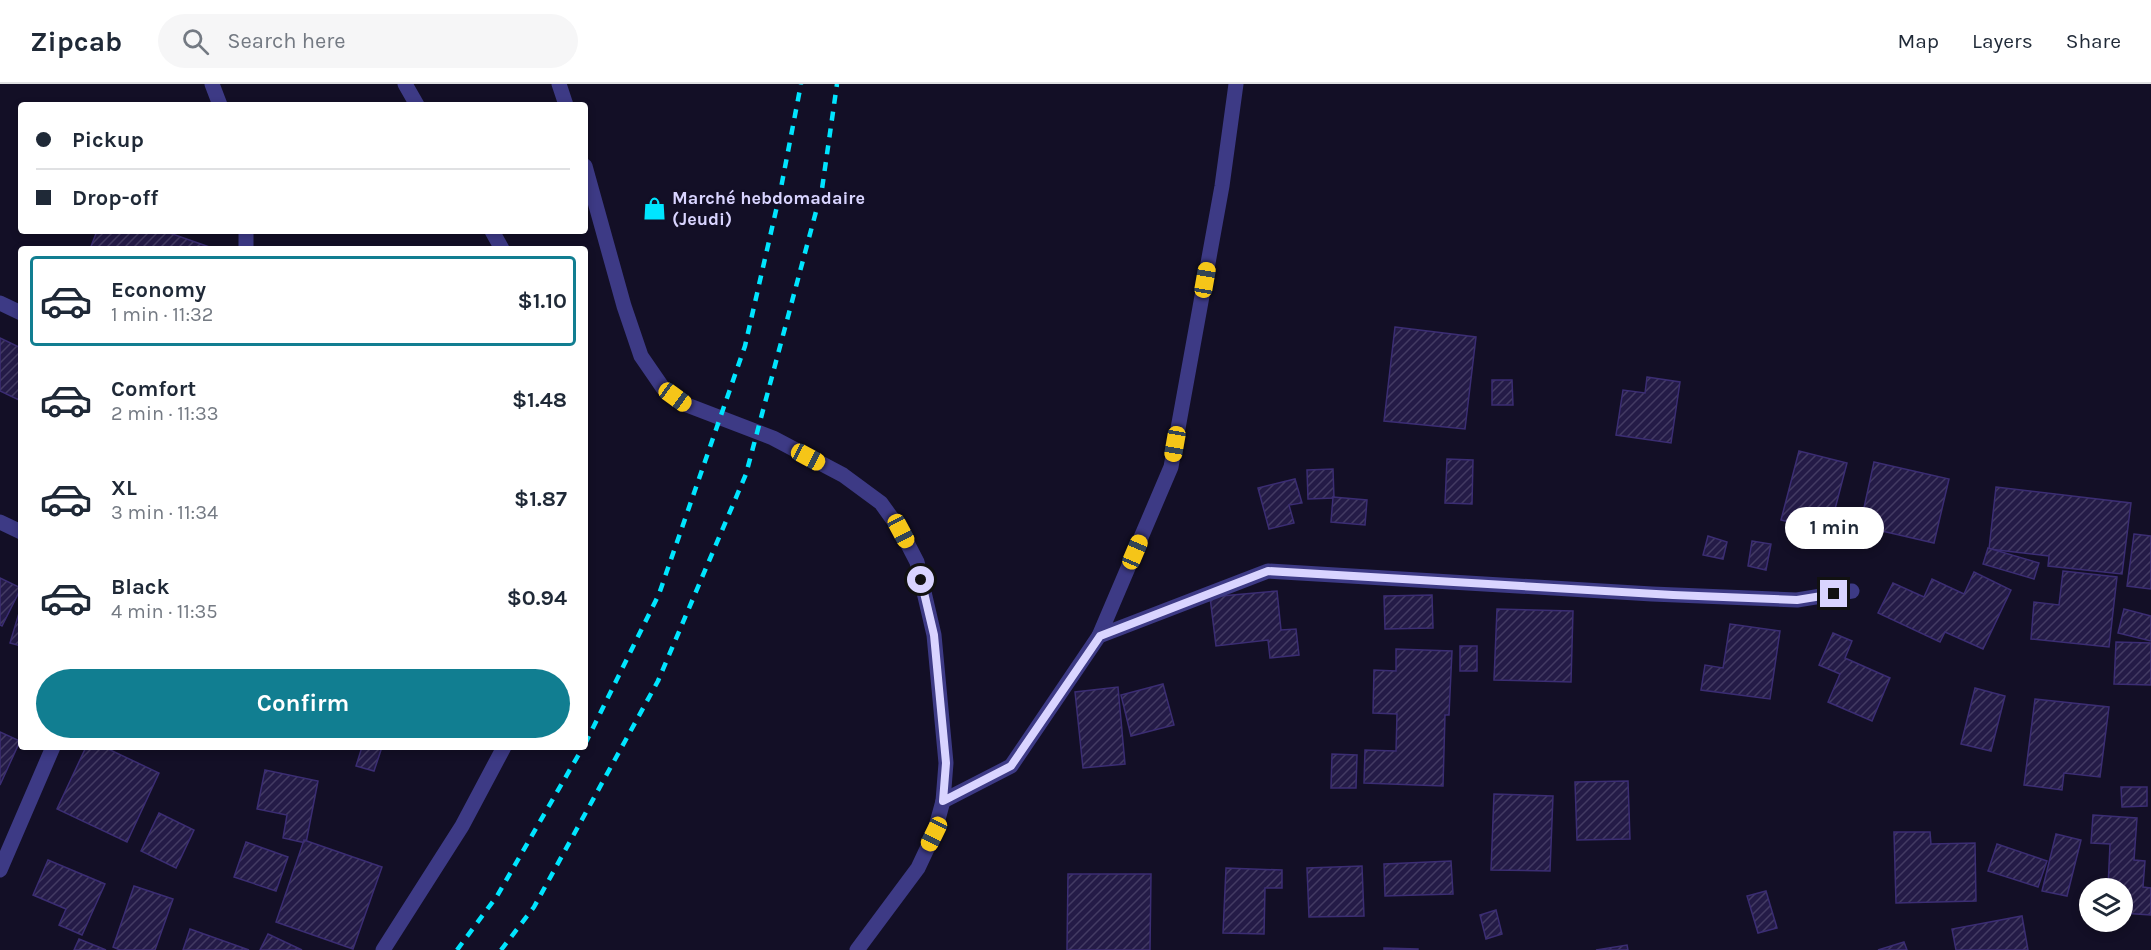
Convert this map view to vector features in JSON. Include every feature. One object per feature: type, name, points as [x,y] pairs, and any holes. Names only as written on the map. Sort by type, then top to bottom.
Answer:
[{"type":"street","points":[[212,84],[219,102]]},
{"type":"street","points":[[405,84],[415,102]]},
{"type":"street","points":[[558,84],[565,102]]},
{"type":"street","points":[[943,801],[1011,766],[1100,636],[1171,467],[1222,186],[1236,84]]},
{"type":"street","points":[[588,177],[624,306],[641,356],[663,388],[687,405],[773,438],[843,475],[881,502],[901,531],[917,562],[934,635],[946,763],[943,801],[934,834],[918,868],[857,950]]},
{"type":"street","points":[[0,303],[18,312]]},
{"type":"street","points":[[0,522],[18,531]]},
{"type":"street","points":[[1100,636],[1268,571],[1652,594],[1797,600],[1852,591]]},
{"type":"street","points":[[0,870],[52,750]]},
{"type":"street","points":[[382,950],[462,826],[502,750]]},
{"type":"building","points":[[96,234],[172,234],[206,246],[91,246]]},
{"type":"building","points":[[1395,327],[1476,337],[1465,429],[1384,421]]},
{"type":"building","points":[[0,338],[18,347],[18,400],[0,391]]},
{"type":"building","points":[[1647,377],[1680,382],[1671,443],[1616,435],[1623,390],[1645,393]]},
{"type":"building","points":[[1492,380],[1512,380],[1513,405],[1492,405]]},
{"type":"building","points":[[1799,451],[1847,463],[1829,532],[1781,520]]},
{"type":"building","points":[[1447,459],[1473,460],[1472,504],[1445,503]]},
{"type":"building","points":[[1874,462],[1949,479],[1934,543],[1860,526]]},
{"type":"building","points":[[1333,469],[1334,498],[1308,499],[1307,470]]},
{"type":"building","points":[[1295,479],[1302,503],[1289,505],[1294,523],[1269,529],[1258,488]]},
{"type":"building","points":[[1996,487],[2131,503],[2122,574],[2048,566],[2049,556],[1989,549]]},
{"type":"building","points":[[1333,497],[1367,500],[1365,525],[1331,522]]},
{"type":"building","points":[[2134,534],[2151,536],[2151,589],[2127,586]]},
{"type":"building","points":[[1708,536],[1727,542],[1723,559],[1703,555]]},
{"type":"building","points":[[1752,541],[1771,544],[1766,570],[1748,566]]},
{"type":"building","points":[[1988,548],[2039,563],[2034,579],[1983,564]]},
{"type":"building","points":[[2063,571],[2117,577],[2109,647],[2031,639],[2034,602],[2059,605]]},
{"type":"building","points":[[1974,572],[2011,590],[1983,649],[1945,632],[1940,642],[1878,613],[1893,583],[1924,597],[1932,579],[1964,594]]},
{"type":"building","points":[[0,578],[18,587],[18,594],[2,626],[0,625]]},
{"type":"building","points":[[1277,591],[1281,630],[1296,629],[1299,655],[1270,658],[1268,640],[1216,646],[1210,597]]},
{"type":"building","points":[[1432,595],[1433,628],[1385,629],[1384,596]]},
{"type":"building","points":[[1497,609],[1573,611],[1571,682],[1494,680]]},
{"type":"building","points":[[2124,609],[2151,616],[2151,641],[2118,633]]},
{"type":"building","points":[[18,616],[18,645],[10,643]]},
{"type":"building","points":[[1730,624],[1780,631],[1770,699],[1701,690],[1705,665],[1723,668]]},
{"type":"building","points":[[1833,633],[1852,641],[1845,658],[1890,678],[1872,721],[1828,702],[1840,674],[1819,665]]},
{"type":"building","points":[[2116,642],[2151,643],[2151,685],[2114,684]]},
{"type":"building","points":[[1460,646],[1477,646],[1477,671],[1460,671]]},
{"type":"building","points":[[1396,649],[1452,651],[1449,715],[1445,715],[1443,786],[1364,783],[1365,750],[1396,751],[1397,714],[1373,713],[1374,670],[1396,671]]},
{"type":"building","points":[[1163,684],[1174,725],[1131,736],[1121,695]]},
{"type":"building","points":[[1118,687],[1125,764],[1083,768],[1075,692]]},
{"type":"building","points":[[1975,688],[2005,696],[1991,751],[1961,744]]},
{"type":"building","points":[[2035,699],[2109,707],[2100,777],[2064,773],[2062,790],[2024,785]]},
{"type":"building","points":[[0,732],[18,740],[18,745],[0,785]]},
{"type":"building","points":[[85,750],[110,750],[159,773],[127,842],[57,809]]},
{"type":"building","points":[[361,750],[381,750],[374,771],[356,766]]},
{"type":"building","points":[[1332,754],[1357,755],[1356,788],[1331,788]]},
{"type":"building","points":[[265,770],[318,781],[306,843],[283,838],[287,815],[257,809]]},
{"type":"building","points":[[1628,781],[1630,839],[1577,840],[1575,782]]},
{"type":"building","points":[[2121,787],[2147,787],[2147,806],[2122,807]]},
{"type":"building","points":[[1494,794],[1553,796],[1550,871],[1491,870]]},
{"type":"building","points":[[159,813],[194,830],[176,868],[141,851]]},
{"type":"building","points":[[2093,815],[2137,818],[2134,860],[2145,861],[2143,887],[2151,888],[2151,915],[2133,914],[2133,878],[2108,878],[2110,844],[2091,843]]},
{"type":"building","points":[[1894,832],[1930,832],[1931,844],[1975,843],[1976,901],[1896,903]]},
{"type":"building","points":[[2056,834],[2081,840],[2067,896],[2042,891]]},
{"type":"building","points":[[304,840],[382,867],[353,949],[276,922]]},
{"type":"building","points":[[246,842],[288,857],[276,891],[234,877]]},
{"type":"building","points":[[1997,844],[2047,861],[2038,887],[1988,871]]},
{"type":"building","points":[[48,860],[105,884],[82,935],[59,925],[66,909],[33,895]]},
{"type":"building","points":[[1451,861],[1453,894],[1385,896],[1384,864]]},
{"type":"building","points":[[1362,866],[1364,916],[1309,917],[1307,868]]},
{"type":"building","points":[[1226,868],[1282,870],[1282,888],[1265,888],[1264,934],[1223,933]]},
{"type":"building","points":[[1068,874],[1151,874],[1150,950],[1067,950]]},
{"type":"building","points":[[134,886],[173,899],[155,950],[120,950],[113,947]]},
{"type":"building","points":[[1766,891],[1777,928],[1758,933],[1747,896]]},
{"type":"building","points":[[1496,910],[1502,934],[1486,939],[1480,915]]},
{"type":"building","points":[[2022,916],[2028,950],[1956,950],[1952,929]]},
{"type":"building","points":[[190,929],[249,950],[183,950]]},
{"type":"building","points":[[268,934],[302,950],[260,950]]},
{"type":"building","points":[[79,939],[106,950],[74,950]]},
{"type":"building","points":[[1904,942],[1907,950],[1878,950]]},
{"type":"building","points":[[1627,945],[1628,950],[1596,950]]},
{"type":"building","points":[[1384,948],[1418,949],[1418,950],[1384,950]]},
{"type":"railway","points":[[588,738],[659,594],[745,346],[780,193],[801,84]]},
{"type":"railway","points":[[501,950],[534,907],[658,681],[746,474],[822,189],[837,84]]},
{"type":"railway","points":[[457,950],[497,896],[581,750]]},
{"type":"place","name":"Marché hebdomadaire (Jeudi)","points":[[654,208]]},
{"type":"route","points":[[921,580],[934,635],[946,763],[943,801],[1011,766],[1100,636],[1268,571],[1673,595],[1797,600],[1834,594]]}]
